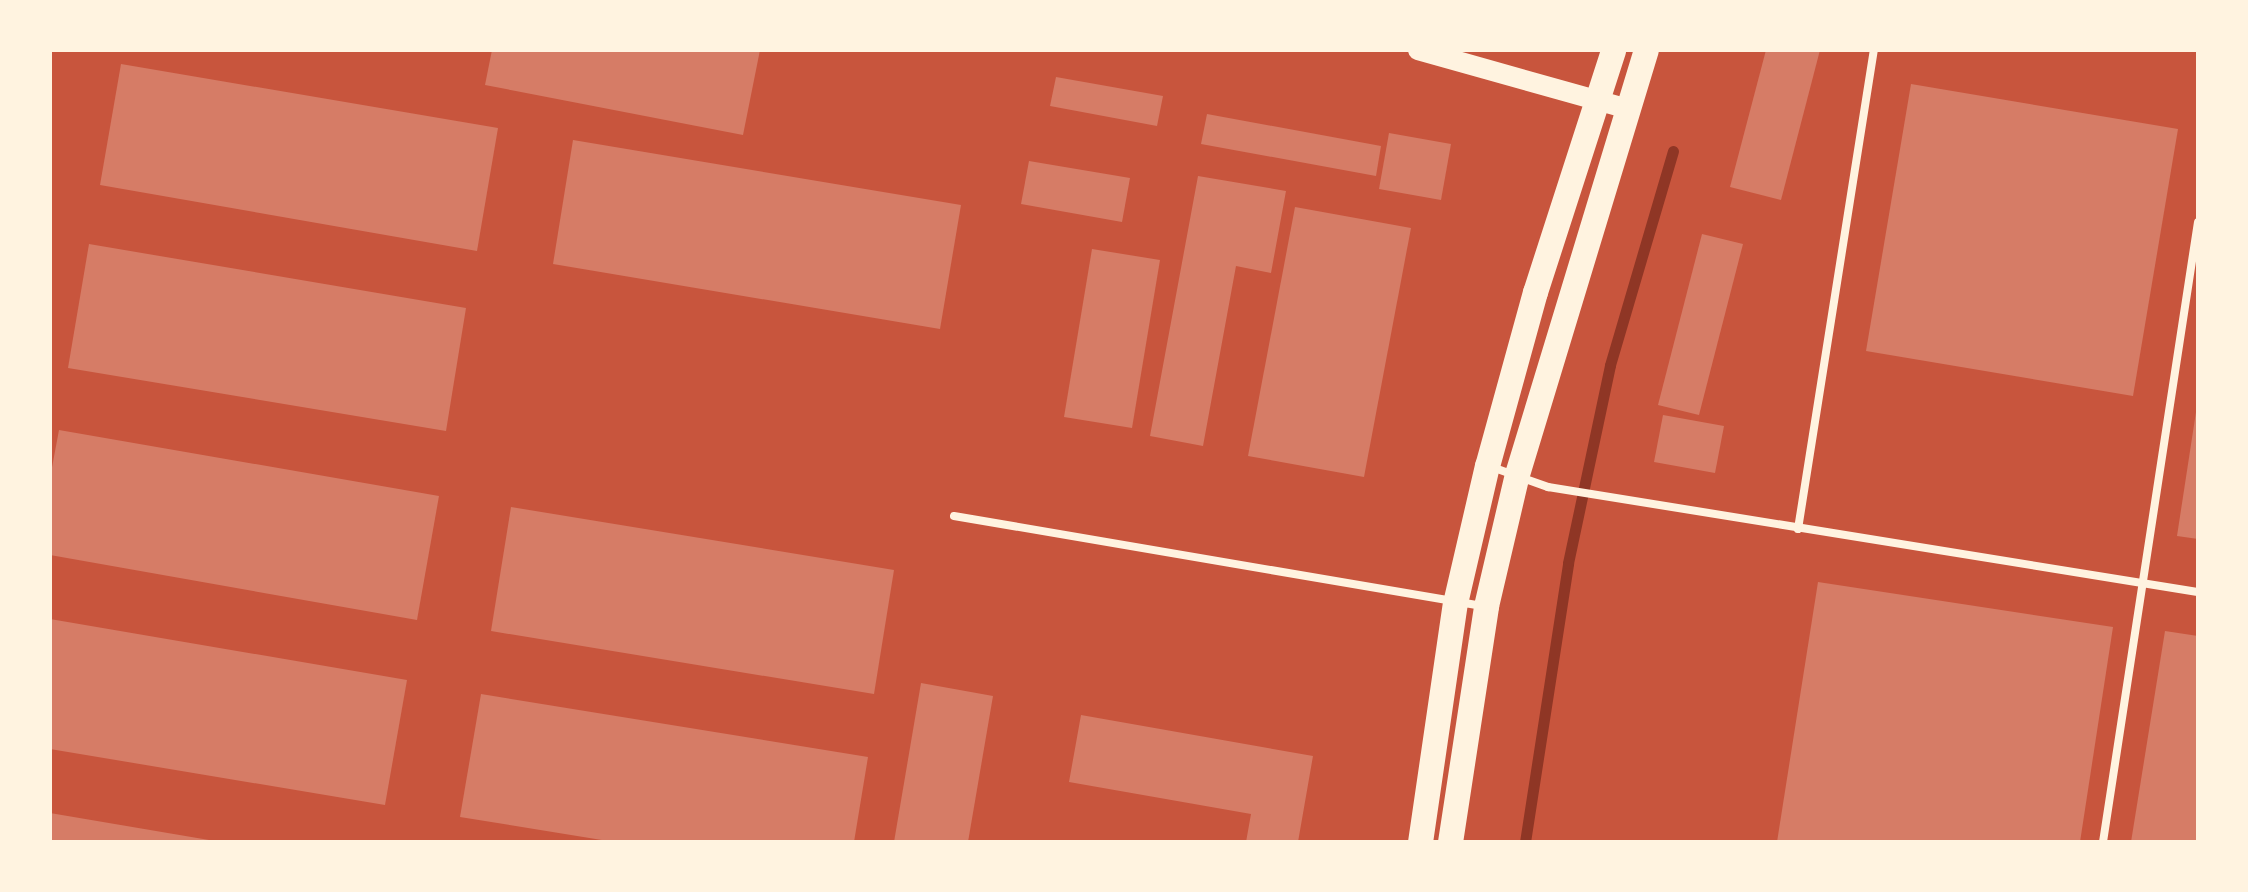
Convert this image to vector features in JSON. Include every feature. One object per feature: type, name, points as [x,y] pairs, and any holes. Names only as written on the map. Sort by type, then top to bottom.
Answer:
[{"type":"main road","points":[[1418,50],[1628,109]]},
{"type":"main road","points":[[1420,842],[1455,603],[1487,466],[1535,292],[1612,50]]},
{"type":"main road","points":[[1450,842],[1486,606],[1517,474],[1646,50]]},
{"type":"lane","points":[[1798,529],[1874,50]]},
{"type":"lane","points":[[2104,842],[2198,222]]},
{"type":"lane","points":[[1487,466],[1548,486],[1620,499],[2198,592]]},
{"type":"lane","points":[[954,516],[1486,606]]},
{"type":"building","points":[[492,50],[760,50],[743,135],[485,85]]},
{"type":"building","points":[[1766,50],[1820,50],[1781,200],[1730,187]]},
{"type":"building","points":[[121,64],[498,128],[477,251],[100,185]]},
{"type":"building","points":[[1056,77],[1163,96],[1157,126],[1050,106]]},
{"type":"building","points":[[1911,84],[2178,129],[2133,396],[1866,351]]},
{"type":"building","points":[[1207,114],[1381,146],[1376,176],[1201,144]]},
{"type":"building","points":[[1389,133],[1451,144],[1441,200],[1379,189]]},
{"type":"building","points":[[573,140],[961,205],[940,329],[553,264]]},
{"type":"building","points":[[1029,161],[1130,178],[1122,222],[1021,204]]},
{"type":"building","points":[[1198,176],[1286,191],[1271,273],[1236,266],[1203,446],[1150,436]]},
{"type":"building","points":[[1295,207],[1411,228],[1364,477],[1248,456]]},
{"type":"building","points":[[1702,234],[1743,244],[1699,415],[1658,405]]},
{"type":"building","points":[[89,244],[466,308],[446,431],[68,368]]},
{"type":"building","points":[[1092,249],[1160,260],[1132,428],[1064,417]]},
{"type":"building","points":[[2198,412],[2198,539],[2177,536]]},
{"type":"building","points":[[1663,415],[1724,426],[1715,473],[1654,462]]},
{"type":"building","points":[[59,430],[439,496],[417,620],[50,555],[50,478]]},
{"type":"building","points":[[511,507],[894,570],[874,694],[491,631]]},
{"type":"building","points":[[1818,582],[2113,627],[2080,842],[1777,842]]},
{"type":"building","points":[[50,619],[407,680],[385,805],[50,749]]},
{"type":"building","points":[[2165,631],[2198,636],[2198,842],[2131,842]]},
{"type":"building","points":[[921,683],[993,696],[968,842],[894,842]]},
{"type":"building","points":[[481,694],[868,757],[854,842],[614,842],[460,817]]},
{"type":"building","points":[[1081,715],[1313,756],[1298,842],[1246,842],[1251,814],[1069,782]]},
{"type":"building","points":[[50,813],[209,840],[209,842],[50,842]]},
{"type":"waterway","points":[[1525,842],[1568,563],[1610,365],[1673,151]]}]
